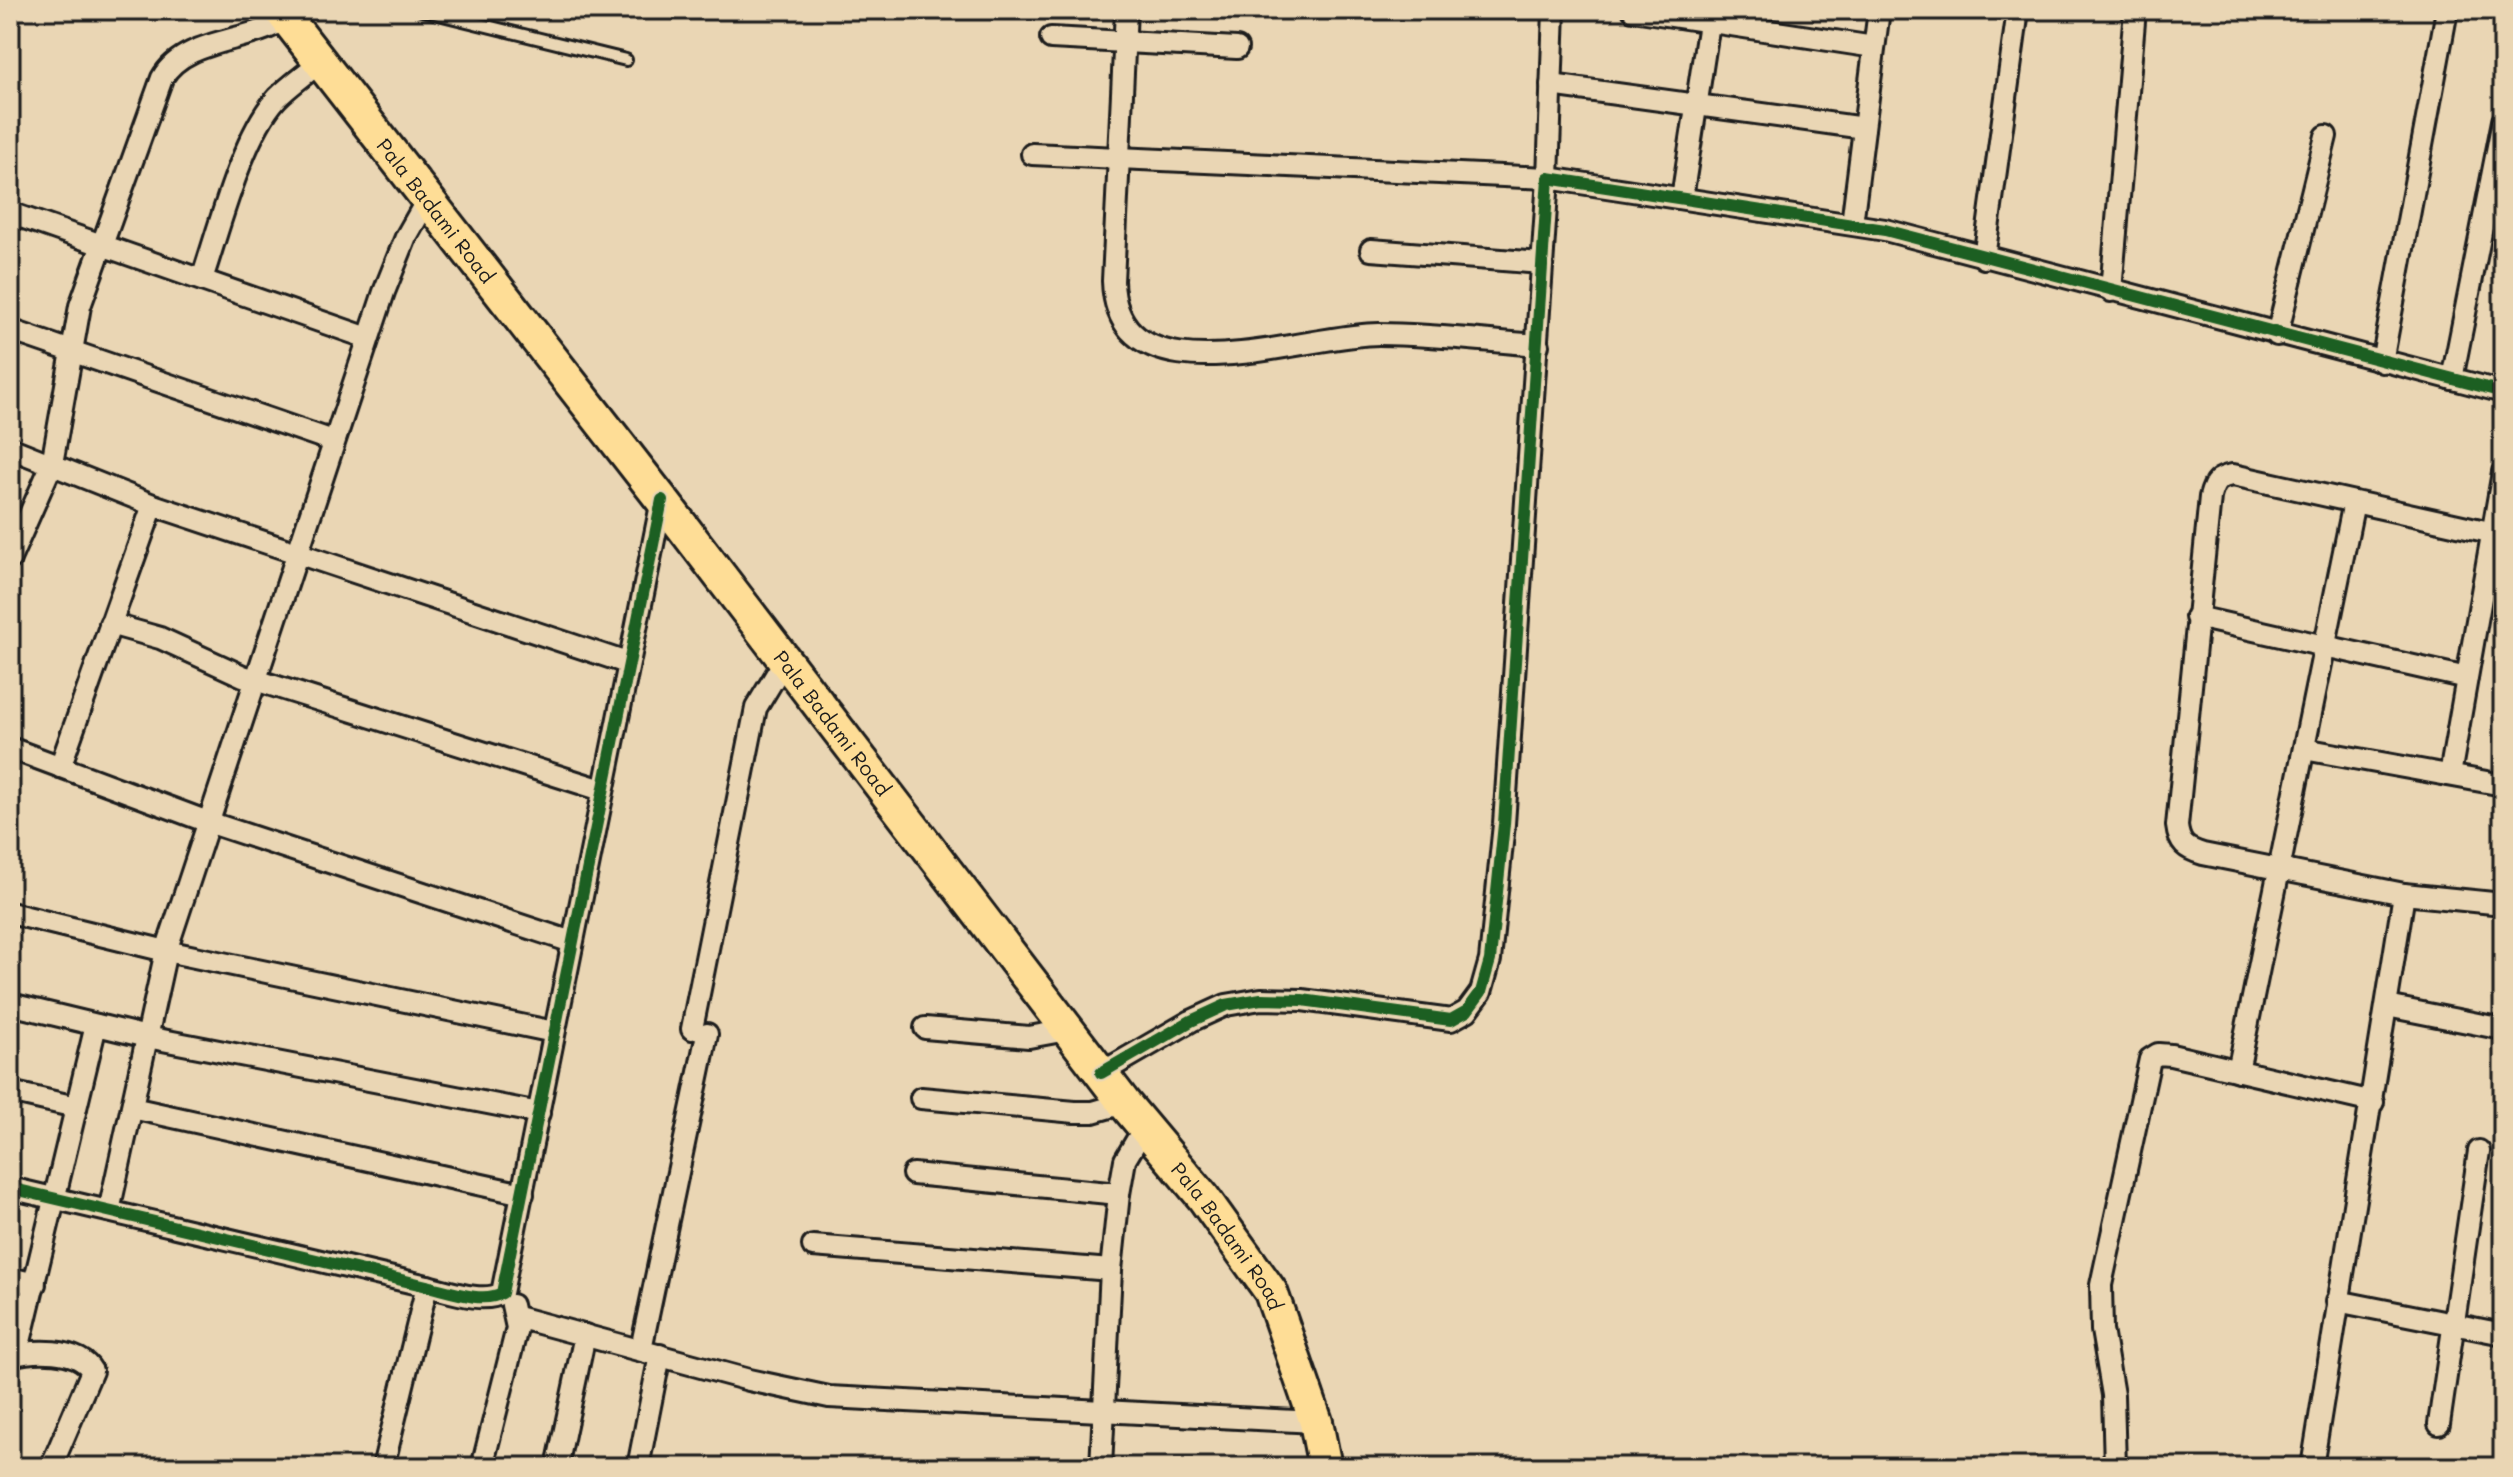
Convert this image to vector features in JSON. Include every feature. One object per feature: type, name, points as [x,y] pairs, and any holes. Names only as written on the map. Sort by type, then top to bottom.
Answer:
[{"type":"main road","name":"Pala Badami Road","points":[[283,14],[662,500],[1067,1030],[1203,1197],[1271,1292],[1316,1422],[1325,1467]]},
{"type":"street","points":[[1126,10],[1114,303],[1120,322],[1133,336],[1155,349],[1191,356],[1380,334],[1538,345]]},
{"type":"street","points":[[1101,1073],[1191,1021],[1226,1005],[1261,999],[1302,1000],[1451,1020],[1467,1011],[1481,992],[1490,960],[1504,824],[1538,345],[1554,10]]},
{"type":"street","points":[[1633,10],[1710,16],[1874,47]]},
{"type":"street","points":[[1852,224],[1879,10]]},
{"type":"street","points":[[1984,258],[2018,10]]},
{"type":"street","points":[[2111,291],[2135,10]]},
{"type":"street","points":[[2382,362],[2447,10]]},
{"type":"street","points":[[10,559],[52,464],[80,306],[162,78],[171,62],[189,52],[257,35],[283,14]]},
{"type":"street","points":[[1682,198],[1710,16]]},
{"type":"street","points":[[1051,38],[1237,48]]},
{"type":"street","points":[[202,279],[237,177],[263,117],[277,98],[320,62]]},
{"type":"street","points":[[1551,85],[1864,128]]},
{"type":"street","points":[[2452,379],[2503,121]]},
{"type":"street","points":[[2277,335],[2326,136]]},
{"type":"street","points":[[1032,154],[1548,178],[1852,224],[2503,392]]},
{"type":"street","points":[[109,1211],[166,951],[368,338],[397,258],[427,200]]},
{"type":"street","points":[[10,213],[368,338]]},
{"type":"street","points":[[1371,250],[1542,263]]},
{"type":"street","points":[[10,330],[333,441]]},
{"type":"street","points":[[10,448],[153,505],[627,663]]},
{"type":"street","points":[[2450,775],[2498,534],[2503,472]]},
{"type":"street","points":[[2498,534],[2233,475],[2222,476],[2214,483],[2196,617],[2179,840],[2187,849],[2203,854],[2404,894],[2503,904]]},
{"type":"street","points":[[662,500],[502,1293],[517,1317],[749,1380],[829,1397],[1316,1422]]},
{"type":"street","points":[[2238,1071],[2354,502]]},
{"type":"street","points":[[60,767],[153,505]]},
{"type":"street","points":[[2196,617],[2467,678]]},
{"type":"street","points":[[110,624],[160,638],[243,676],[602,790]]},
{"type":"street","points":[[638,1467],[651,1352],[700,1032],[756,708],[785,660]]},
{"type":"street","points":[[10,748],[208,822],[572,942]]},
{"type":"street","points":[[2304,749],[2503,785]]},
{"type":"street","points":[[2312,1467],[2404,894]]},
{"type":"street","points":[[10,913],[166,951],[554,1032]]},
{"type":"street","points":[[10,1004],[147,1037],[539,1113]]},
{"type":"street","points":[[2387,1006],[2503,1029]]},
{"type":"street","points":[[51,1467],[92,1371],[79,1360],[46,1351],[14,1355],[35,1284],[96,1025]]},
{"type":"street","points":[[925,1028],[1029,1037],[1067,1030]]},
{"type":"street","points":[[2115,1467],[2113,1395],[2102,1330],[2101,1285],[2145,1067],[2158,1054],[2373,1102]]},
{"type":"street","points":[[10,1092],[76,1107]]},
{"type":"street","points":[[921,1098],[1075,1112],[1093,1112],[1124,1103]]},
{"type":"street","points":[[132,1108],[523,1194]]},
{"type":"street","points":[[1101,1467],[1111,1270],[1119,1194],[1125,1160],[1144,1128]]},
{"type":"street","points":[[2439,1424],[2451,1325],[2479,1151]]},
{"type":"street","points":[[913,1174],[1119,1194]]},
{"type":"street","points":[[10,1188],[427,1286],[484,1297],[502,1293]]},
{"type":"street","points":[[813,1246],[1111,1270]]},
{"type":"street","points":[[10,1278],[35,1284]]},
{"type":"street","points":[[383,1467],[427,1286]]},
{"type":"street","points":[[2337,1301],[2503,1334]]},
{"type":"street","points":[[482,1467],[517,1317]]},
{"type":"street","points":[[557,1467],[585,1335]]},
{"type":"lane","points":[[422,10],[626,60]]},
{"type":"cycle path","points":[[1101,1073],[1191,1021],[1226,1005],[1261,999],[1302,1000],[1451,1020],[1467,1011],[1481,992],[1490,960],[1504,824],[1548,178],[1885,230],[2503,392]]},
{"type":"cycle path","points":[[10,1188],[466,1296],[485,1297],[502,1293],[662,500]]}]
